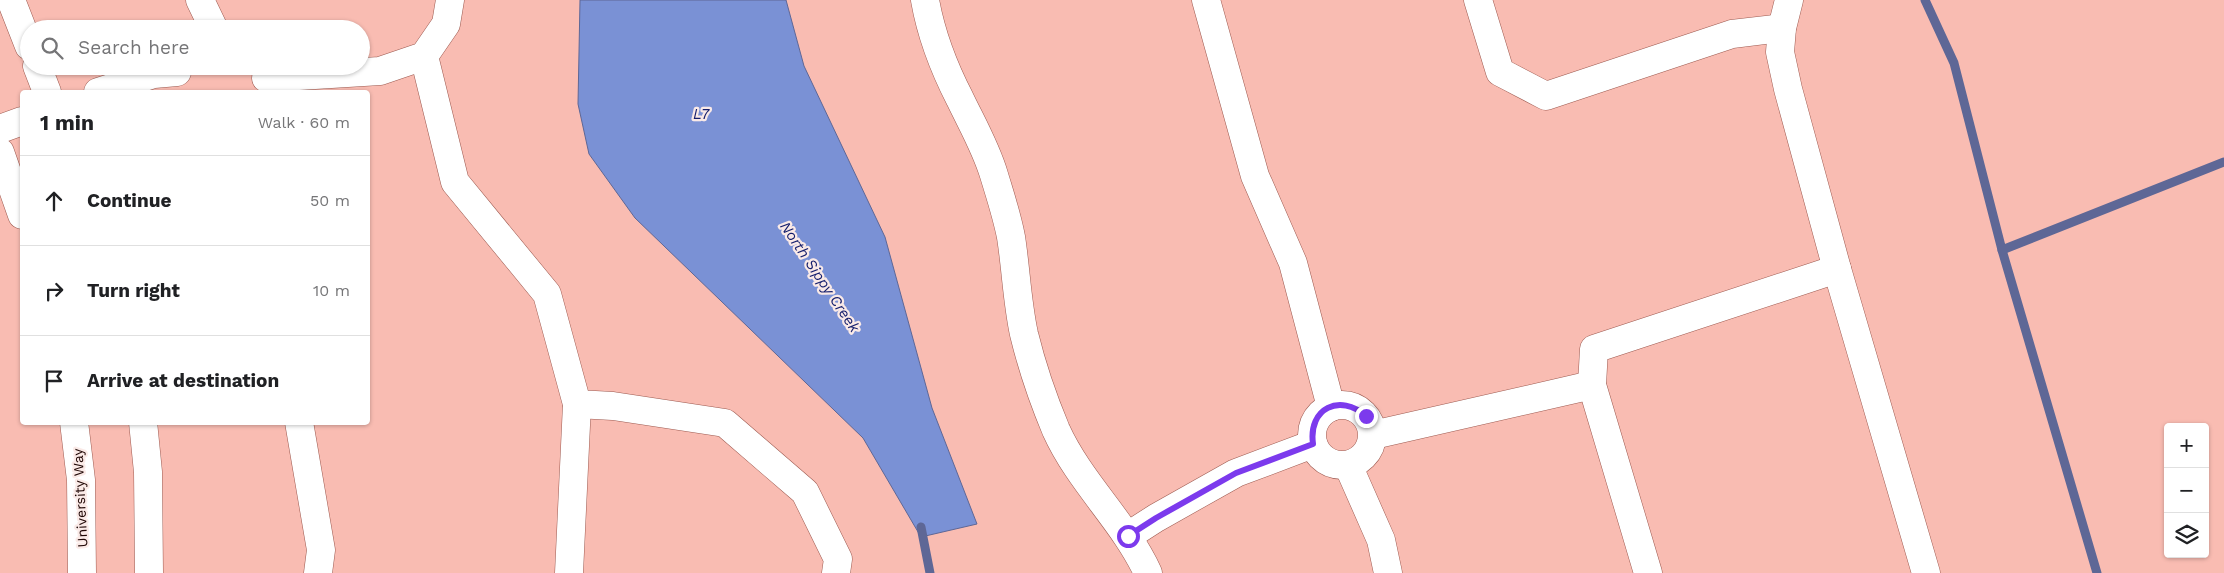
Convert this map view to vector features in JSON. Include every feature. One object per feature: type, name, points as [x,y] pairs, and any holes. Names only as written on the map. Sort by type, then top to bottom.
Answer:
[{"type":"street","points":[[11,0],[20,23]]},
{"type":"street","points":[[200,0],[210,20]]},
{"type":"street","points":[[370,72],[380,71],[424,56],[446,24],[450,0]]},
{"type":"street","points":[[925,0],[928,20],[944,65],[983,144],[994,173],[1011,235],[1024,332],[1037,383],[1057,432],[1076,468],[1102,506],[1128,536],[1148,573]]},
{"type":"street","points":[[1206,0],[1255,176],[1293,263],[1331,406]]},
{"type":"street","points":[[1478,0],[1500,72],[1546,96],[1732,34],[1782,28]]},
{"type":"street","points":[[1789,0],[1782,28],[1780,52],[1788,89],[1837,269],[1926,573]]},
{"type":"street","points":[[424,56],[455,182],[547,294],[577,404],[569,573]]},
{"type":"street","points":[[40,75],[46,90]]},
{"type":"street","points":[[104,90],[151,75]]},
{"type":"street","points":[[162,75],[178,77]]},
{"type":"street","points":[[265,79],[322,75]]},
{"type":"street","points":[[0,130],[20,122]]},
{"type":"street","points":[[9,160],[20,206]]},
{"type":"street","points":[[1648,573],[1592,386],[1594,349],[1837,269]]},
{"type":"street","points":[[1373,435],[1592,386]]},
{"type":"street","points":[[577,404],[613,406],[725,422],[805,492],[838,559],[836,573]]},
{"type":"street","points":[[1340,404],[1359,410],[1366,416],[1373,435],[1368,451],[1356,462],[1348,465],[1337,465],[1326,461],[1318,454],[1313,444],[1314,422],[1321,413],[1331,406],[1340,404]]},
{"type":"street","name":"University Way","points":[[74,425],[81,480],[82,573]]},
{"type":"street","points":[[143,425],[148,472],[149,573]]},
{"type":"street","points":[[300,425],[321,550],[318,573]]},
{"type":"street","points":[[1128,536],[1236,473],[1313,444]]},
{"type":"street","points":[[1348,465],[1380,540],[1388,573]]},
{"type":"water","name":"L7","points":[[580,0],[786,0],[804,66],[885,237],[932,408],[977,524],[921,537],[863,438],[635,218],[589,154],[578,104]]},
{"type":"waterway","points":[[1925,0],[1954,63],[2002,250],[2097,573]]},
{"type":"waterway","points":[[2002,250],[2224,162]]},
{"type":"waterway","name":"North Sippy Creek","points":[[921,527],[930,573]]},
{"type":"route","points":[[1128,536],[1236,473],[1313,444],[1314,422],[1321,413],[1331,406],[1340,404],[1350,406],[1366,416]]}]
